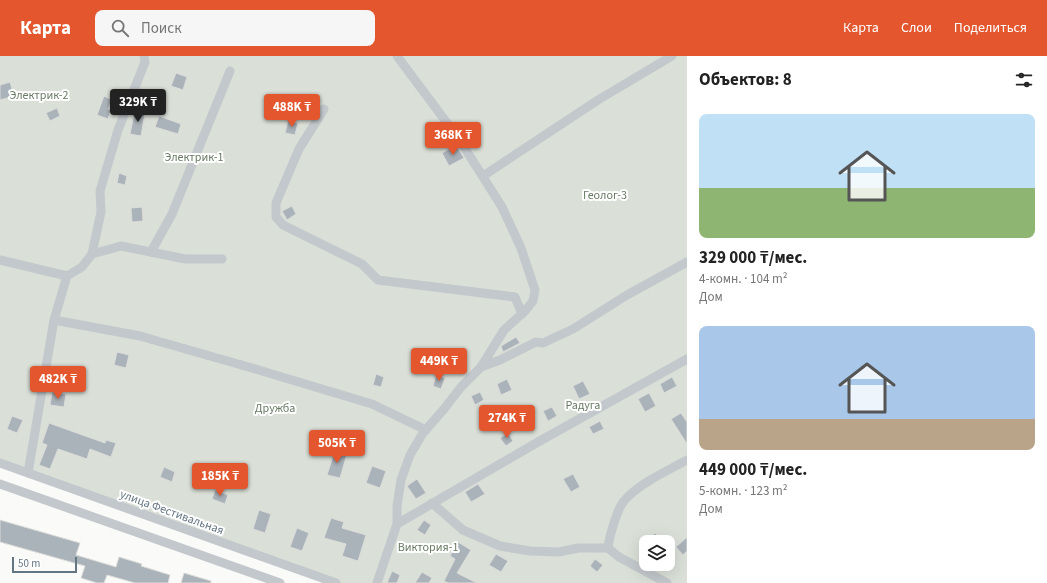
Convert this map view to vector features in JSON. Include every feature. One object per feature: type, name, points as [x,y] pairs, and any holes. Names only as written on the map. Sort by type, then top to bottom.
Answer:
[{"type":"street","points":[[28,473],[54,320],[67,276],[82,267],[92,254],[101,212],[100,191],[118,130],[145,62],[144,56]]},
{"type":"street","points":[[377,583],[397,524],[397,506],[401,480],[410,455],[426,430],[461,387],[481,367],[504,330],[522,314],[533,301],[535,290],[521,248],[502,207],[447,121],[397,56]]},
{"type":"street","points":[[483,176],[598,100],[672,56]]},
{"type":"street","points":[[151,252],[172,214],[230,71]]},
{"type":"street","points":[[324,109],[299,149],[276,203],[276,216],[283,225],[362,264],[378,280],[515,298],[522,314]]},
{"type":"street","points":[[92,254],[121,246],[185,259],[222,259]]},
{"type":"street","points":[[0,260],[67,276]]},
{"type":"street","points":[[481,367],[500,360],[536,342],[543,343],[573,329],[687,262]]},
{"type":"street","points":[[54,320],[140,336],[260,370],[372,404],[426,430]]},
{"type":"street","points":[[397,524],[538,442],[687,359]]},
{"type":"street","points":[[608,548],[610,535],[623,502],[646,482],[687,460]]},
{"type":"street","name":"улица Фестивальная","points":[[0,463],[336,583]]},
{"type":"street","points":[[0,484],[280,583]]},
{"type":"street","points":[[432,503],[463,530],[500,546],[530,551],[559,552],[578,548],[608,548],[619,557],[667,583]]},
{"type":"green space","points":[[0,56],[687,56],[687,583],[336,583],[0,464]]},
{"type":"building","points":[[176,73],[187,77],[183,90],[171,86]]},
{"type":"building","points":[[10,82],[14,96],[0,100],[0,85]]},
{"type":"building","points":[[104,96],[112,100],[108,109],[111,110],[108,119],[97,115]]},
{"type":"building","points":[[57,108],[60,116],[50,121],[46,113]]},
{"type":"building","points":[[135,110],[145,113],[141,136],[130,134]]},
{"type":"building","points":[[159,116],[181,124],[178,134],[155,127]]},
{"type":"building","points":[[288,121],[298,123],[295,135],[285,133]]},
{"type":"building","points":[[456,145],[464,158],[449,166],[442,153]]},
{"type":"building","points":[[119,173],[127,176],[125,185],[117,183]]},
{"type":"building","points":[[292,206],[296,214],[287,220],[282,211]]},
{"type":"building","points":[[142,207],[143,221],[132,222],[131,208]]},
{"type":"building","points":[[516,337],[520,343],[503,352],[501,346]]},
{"type":"building","points":[[117,352],[129,355],[126,368],[114,365]]},
{"type":"building","points":[[376,374],[384,377],[381,387],[373,385]]},
{"type":"building","points":[[436,375],[445,378],[441,389],[433,386]]},
{"type":"building","points":[[672,377],[677,386],[664,393],[660,384]]},
{"type":"building","points":[[507,379],[512,390],[501,395],[497,384]]},
{"type":"building","points":[[583,381],[590,394],[579,399],[573,386]]},
{"type":"building","points":[[52,392],[66,394],[64,407],[50,405]]},
{"type":"building","points":[[480,392],[484,400],[475,405],[471,396]]},
{"type":"building","points":[[649,393],[656,406],[645,412],[638,399]]},
{"type":"building","points":[[552,407],[557,416],[548,421],[543,411]]},
{"type":"building","points":[[681,413],[687,422],[687,444],[671,419]]},
{"type":"building","points":[[12,416],[23,420],[17,433],[7,429]]},
{"type":"building","points":[[600,421],[604,429],[593,434],[589,427]]},
{"type":"building","points":[[49,423],[105,443],[106,440],[116,443],[111,457],[90,449],[87,459],[58,449],[50,469],[39,465],[47,445],[42,443]]},
{"type":"building","points":[[508,433],[513,441],[506,446],[500,438]]},
{"type":"building","points":[[335,450],[347,454],[340,478],[327,475]]},
{"type":"building","points":[[372,466],[386,471],[380,488],[366,483]]},
{"type":"building","points":[[164,467],[175,472],[172,482],[160,477]]},
{"type":"building","points":[[573,474],[580,487],[571,492],[563,479]]},
{"type":"building","points":[[417,479],[426,493],[416,499],[407,486]]},
{"type":"building","points":[[478,484],[485,494],[471,502],[465,492]]},
{"type":"building","points":[[215,490],[228,495],[225,504],[212,499]]},
{"type":"building","points":[[259,510],[271,514],[265,533],[253,529]]},
{"type":"building","points":[[331,518],[344,522],[342,528],[366,535],[358,561],[342,556],[346,544],[324,538]]},
{"type":"building","points":[[0,520],[80,543],[76,555],[116,567],[119,557],[142,564],[141,566],[170,575],[168,583],[135,583],[107,575],[104,583],[97,583],[81,578],[85,566],[0,542]]},
{"type":"building","points":[[424,520],[431,525],[425,535],[417,530]]},
{"type":"building","points":[[297,528],[309,533],[302,551],[290,547]]},
{"type":"building","points":[[687,537],[687,551],[683,555],[676,547]]},
{"type":"building","points":[[458,542],[471,550],[457,573],[477,583],[448,583],[444,581],[455,559],[450,556]]},
{"type":"building","points":[[496,554],[508,561],[501,572],[489,565]]},
{"type":"building","points":[[595,559],[603,565],[597,572],[590,566]]},
{"type":"building","points":[[392,571],[400,575],[397,583],[387,583]]},
{"type":"building","points":[[422,572],[432,578],[429,583],[415,583]]},
{"type":"building","points":[[184,573],[211,581],[211,583],[181,583]]},
{"type":"park label","name":"Электрик-2","points":[[39,95]]},
{"type":"park label","name":"Электрик-1","points":[[194,157]]},
{"type":"park label","name":"Геолог-3","points":[[605,195]]},
{"type":"park label","name":"Радуга","points":[[583,405]]},
{"type":"park label","name":"Дружба","points":[[275,408]]},
{"type":"park label","name":"Виктория-1","points":[[428,547]]}]
